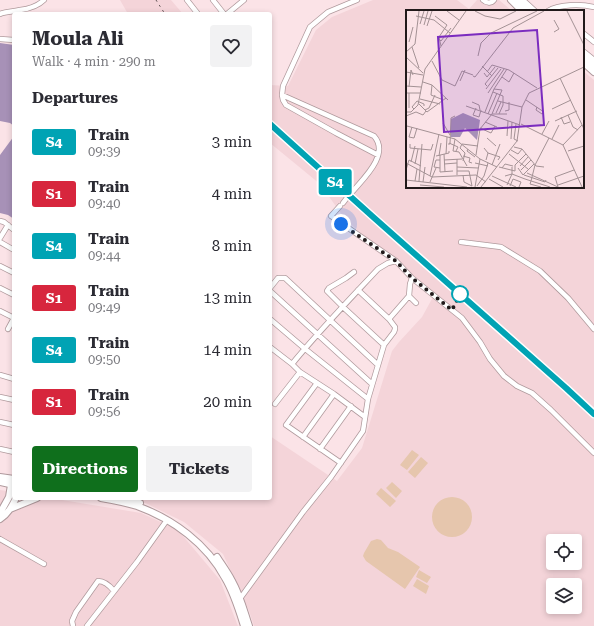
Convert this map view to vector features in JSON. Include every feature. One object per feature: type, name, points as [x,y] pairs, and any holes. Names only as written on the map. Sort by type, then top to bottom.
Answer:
[{"type":"main road","points":[[511,0],[521,10]]},
{"type":"main road","points":[[517,0],[527,10]]},
{"type":"main road","points":[[584,57],[594,65]]},
{"type":"main road","points":[[584,63],[594,72]]},
{"type":"main road","points":[[0,477],[12,480]]},
{"type":"main road","points":[[0,482],[12,480]]},
{"type":"main road","points":[[12,484],[9,497],[0,513],[0,518],[5,516],[15,500]]},
{"type":"main road","points":[[10,509],[32,500]]},
{"type":"main road","points":[[112,500],[138,506],[167,520],[188,534],[216,562],[238,600],[249,626]]},
{"type":"main road","points":[[131,500],[160,512],[177,522],[190,531],[217,557],[233,582],[244,626]]},
{"type":"street","points":[[0,14],[4,12],[22,12],[44,0]]},
{"type":"street","points":[[187,0],[196,12]]},
{"type":"street","points":[[213,0],[222,12]]},
{"type":"street","points":[[229,12],[244,0]]},
{"type":"street","points":[[357,0],[328,12],[310,27],[283,86],[282,94],[286,105],[378,155]]},
{"type":"street","points":[[483,0],[490,3],[494,0]]},
{"type":"street","points":[[523,0],[534,10]]},
{"type":"street","points":[[579,10],[584,5]]},
{"type":"street","points":[[550,10],[558,7],[584,5],[594,7]]},
{"type":"street","points":[[584,34],[594,42]]},
{"type":"street","points":[[0,39],[12,40]]},
{"type":"street","points":[[584,52],[594,60]]},
{"type":"street","points":[[282,94],[374,136],[379,144],[378,155],[367,176],[331,216],[396,261],[412,278],[462,318],[480,342],[490,359],[504,376],[517,386],[532,393],[594,453]]},
{"type":"street","points":[[0,221],[12,228]]},
{"type":"street","points":[[0,238],[8,225]]},
{"type":"street","points":[[0,242],[12,249]]},
{"type":"street","points":[[461,242],[501,247],[540,271],[568,298],[594,329]]},
{"type":"street","points":[[292,364],[316,334],[378,269],[388,263],[396,261]]},
{"type":"street","points":[[0,266],[12,272]]},
{"type":"street","points":[[354,272],[327,291],[342,307],[384,345]]},
{"type":"street","points":[[272,286],[278,278],[285,278],[378,365]]},
{"type":"street","points":[[388,319],[409,296],[412,278]]},
{"type":"street","points":[[0,288],[12,293]]},
{"type":"street","points":[[238,600],[363,432],[372,384],[384,345],[394,332],[395,327],[358,290]]},
{"type":"street","points":[[272,295],[372,384]]},
{"type":"street","points":[[409,296],[416,303]]},
{"type":"street","points":[[0,311],[12,317]]},
{"type":"street","points":[[272,321],[368,400]]},
{"type":"street","points":[[8,329],[12,322]]},
{"type":"street","points":[[272,349],[300,372],[334,394],[365,417]]},
{"type":"street","points":[[275,404],[300,372]]},
{"type":"street","points":[[0,375],[12,378]]},
{"type":"street","points":[[317,383],[286,425],[341,463]]},
{"type":"street","points":[[302,437],[334,394]]},
{"type":"street","points":[[0,397],[12,400]]},
{"type":"street","points":[[320,449],[351,406]]},
{"type":"street","points":[[0,422],[12,425]]},
{"type":"street","points":[[0,449],[12,452]]},
{"type":"street","points":[[87,626],[137,562],[167,520]]},
{"type":"street","points":[[0,539],[44,564]]},
{"type":"street","points":[[73,626],[72,621],[76,612],[98,581],[102,581],[114,591]]},
{"type":"shaded area","points":[[120,0],[171,0],[181,12],[127,12]]},
{"type":"shaded area","points":[[373,0],[457,0],[469,9],[477,0],[499,0],[511,10],[406,10],[406,188],[584,188],[584,72],[594,80],[594,626],[254,626],[249,611],[223,554],[184,522],[139,500],[272,500],[272,437],[337,481],[362,448],[392,351],[422,317],[433,297],[345,219],[320,184],[272,145],[272,85],[288,86],[316,30],[332,17]]},
{"type":"shaded area","points":[[0,43],[12,45],[12,124],[0,121]]},
{"type":"shaded area","points":[[12,139],[12,218],[0,213],[0,155]]},
{"type":"shaded area","points":[[412,450],[419,455],[407,470],[400,465]]},
{"type":"shaded area","points":[[421,457],[428,463],[415,478],[408,472]]},
{"type":"shaded area","points":[[392,482],[402,491],[396,498],[386,488]]},
{"type":"shaded area","points":[[381,488],[396,501],[390,507],[376,494]]},
{"type":"shaded area","points":[[0,490],[12,492],[12,500],[62,500],[141,513],[178,530],[220,580],[238,626],[0,626]]},
{"type":"shaded area","points":[[456,497],[463,500],[469,506],[472,517],[471,525],[463,534],[456,537],[448,537],[441,534],[433,525],[432,513],[435,506],[444,498]]},
{"type":"shaded area","points":[[377,539],[381,540],[388,548],[398,552],[420,567],[405,589],[366,561],[363,556],[371,541]]},
{"type":"shaded area","points":[[419,570],[431,577],[427,583],[416,577]]},
{"type":"shaded area","points":[[417,579],[429,586],[426,594],[413,586]]},
{"type":"railway","points":[[156,0],[164,12]]},
{"type":"railway","points":[[272,122],[373,214],[568,386],[594,411]]},
{"type":"train","name":"S4","points":[[272,126],[594,414]]},
{"type":"route","points":[[341,224],[396,261],[412,278],[452,310],[460,294]]}]
